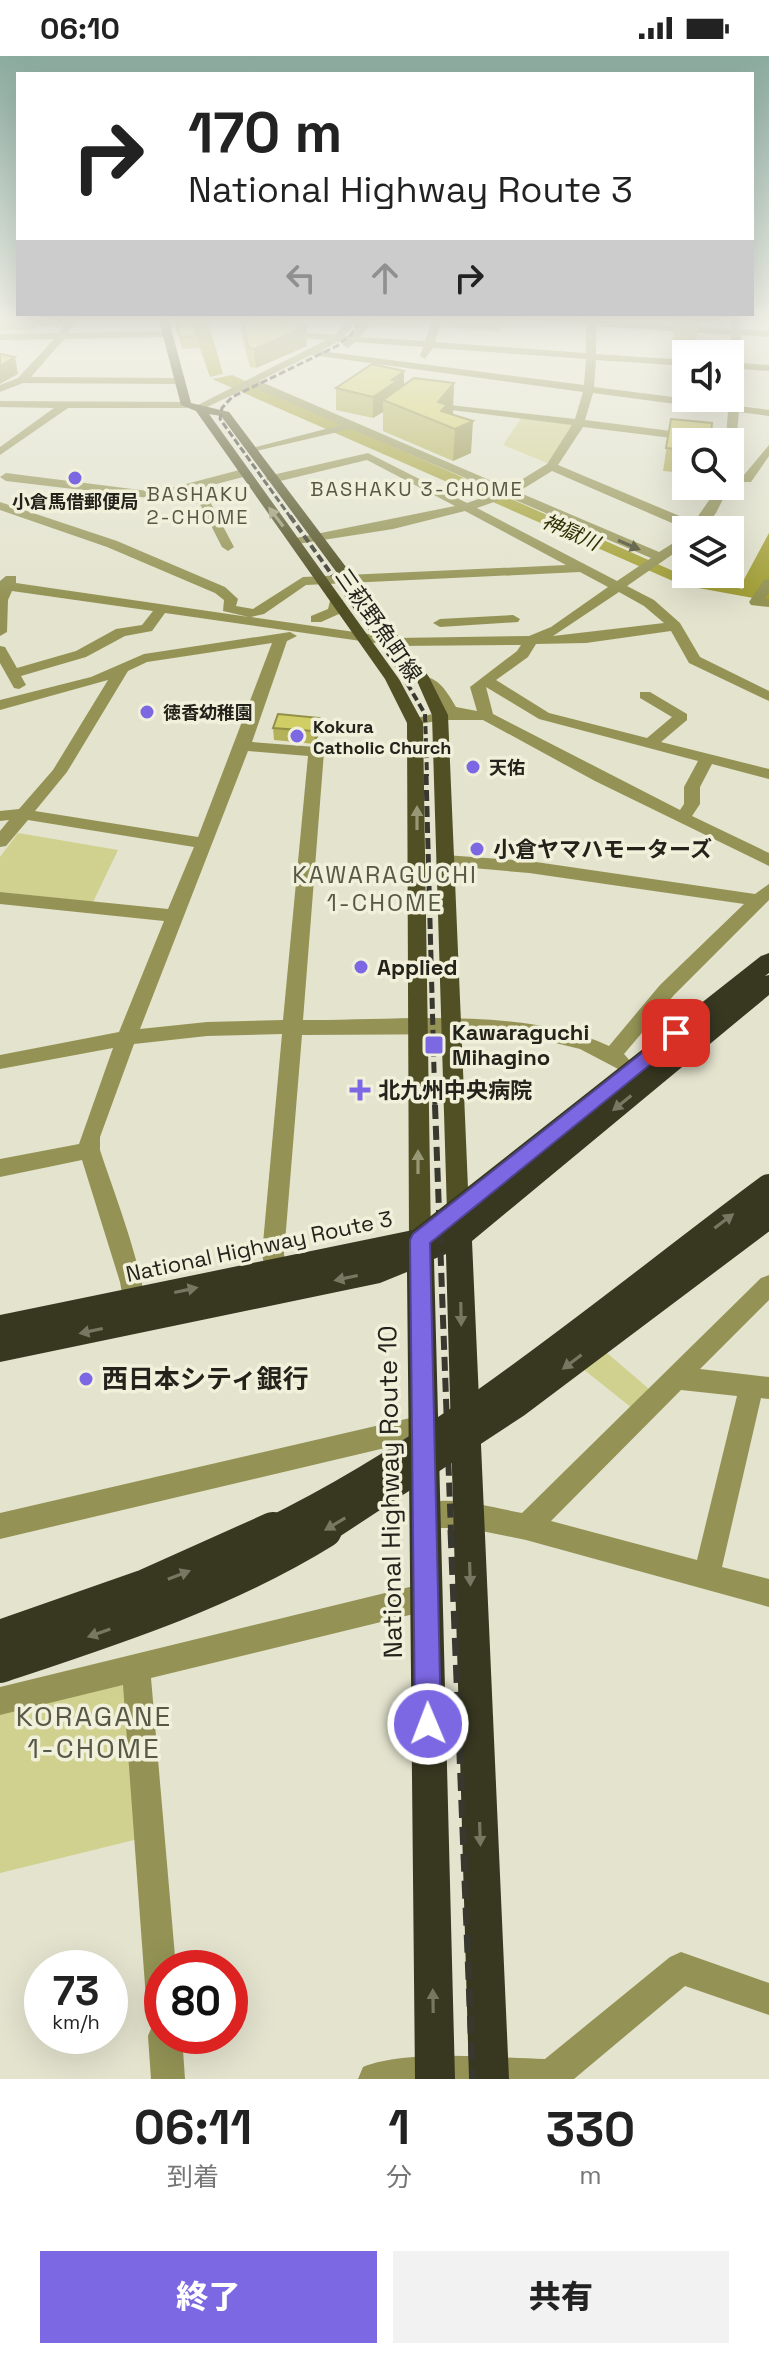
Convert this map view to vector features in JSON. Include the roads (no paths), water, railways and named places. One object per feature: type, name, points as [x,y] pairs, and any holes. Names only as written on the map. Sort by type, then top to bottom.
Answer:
[{"type":"highway","name":"National Highway Route 3","points":[[459,1224],[621,1062],[769,961]]},
{"type":"highway","name":"National Highway Route 3","points":[[0,1328],[135,1311],[380,1271],[459,1224],[769,983]]},
{"type":"highway","points":[[0,1638],[87,1610],[200,1566],[290,1522],[376,1473],[623,1298],[769,1188]]},
{"type":"highway","points":[[0,1665],[155,1613],[296,1548],[380,1496],[516,1404],[769,1214]]},
{"type":"highway","points":[[459,1224],[489,2076]]},
{"type":"highway","name":"National Highway Route 3","points":[[0,1349],[275,1272],[420,1247]]},
{"type":"highway","name":"National Highway Route 10","points":[[420,1247],[435,2076]]},
{"type":"main road","name":"三萩野魚町線","points":[[196,411],[296,542],[392,679],[415,723],[420,1247]]},
{"type":"main road","points":[[214,411],[225,414]]},
{"type":"main road","name":"三萩野魚町線","points":[[225,414],[424,680],[441,722],[459,1224]]},
{"type":"street","points":[[0,452],[56,411]]},
{"type":"street","points":[[322,411],[660,560]]},
{"type":"street","points":[[483,411],[672,435]]},
{"type":"street","points":[[296,542],[470,507],[506,492],[551,466],[579,424],[582,411]]},
{"type":"street","points":[[368,431],[385,423]]},
{"type":"street","points":[[252,451],[353,425]]},
{"type":"street","points":[[744,479],[747,479],[769,448]]},
{"type":"street","points":[[272,479],[368,456],[649,603],[675,626],[694,660],[769,697]]},
{"type":"street","points":[[0,460],[6,477],[0,495]]},
{"type":"street","points":[[551,466],[672,519]]},
{"type":"street","points":[[156,496],[243,473]]},
{"type":"street","points":[[6,477],[204,501],[228,547]]},
{"type":"street","points":[[0,506],[112,544],[220,590],[231,599],[228,608]]},
{"type":"street","points":[[407,656],[409,650],[416,647],[506,646],[549,634],[672,550]]},
{"type":"street","points":[[259,611],[303,581],[320,578],[348,580],[580,568]]},
{"type":"street","points":[[4,582],[316,619],[359,632]]},
{"type":"street","points":[[4,582],[304,630],[359,632]]},
{"type":"street","points":[[0,632],[4,582]]},
{"type":"street","points":[[762,603],[769,583]]},
{"type":"street","points":[[316,619],[334,611],[336,600]]},
{"type":"street","points":[[13,674],[81,654],[113,635],[147,628],[162,608]]},
{"type":"street","points":[[228,608],[391,636],[510,641],[586,639],[675,626]]},
{"type":"street","points":[[391,636],[513,619]]},
{"type":"street","points":[[449,626],[522,629],[570,620]]},
{"type":"street","points":[[240,644],[243,621]]},
{"type":"street","points":[[0,705],[96,680],[144,658],[299,635],[304,630]]},
{"type":"street","points":[[415,632],[510,634],[531,640]]},
{"type":"street","points":[[135,1311],[89,1150],[90,1137],[123,1039],[245,746],[281,638]]},
{"type":"street","points":[[486,716],[477,690],[485,680],[523,654],[531,640]]},
{"type":"street","points":[[0,650],[27,699]]},
{"type":"street","points":[[0,842],[59,772],[124,666]]},
{"type":"street","points":[[424,680],[439,690],[450,710],[486,716],[769,860]]},
{"type":"street","points":[[485,680],[544,716],[769,774]]},
{"type":"street","points":[[645,695],[682,717],[649,744]]},
{"type":"street","points":[[415,723],[423,728],[465,713]]},
{"type":"street","points":[[441,722],[490,727],[526,739]]},
{"type":"street","points":[[245,746],[316,752],[290,1029],[273,1254],[275,1272]]},
{"type":"street","points":[[683,818],[692,804],[692,787],[707,759]]},
{"type":"street","points":[[0,816],[24,814],[206,844]]},
{"type":"street","points":[[445,861],[529,867],[764,895]]},
{"type":"street","points":[[0,1062],[179,1031],[488,1026],[563,1034],[621,1062],[707,947],[764,895]]},
{"type":"street","points":[[0,898],[174,916]]},
{"type":"street","points":[[0,1168],[89,1150]]},
{"type":"street","points":[[526,1527],[769,1285]]},
{"type":"street","points":[[676,1378],[760,1388],[707,1573]]},
{"type":"street","points":[[0,1526],[423,1427]]},
{"type":"street","points":[[425,1515],[467,1515],[526,1527],[707,1573],[769,1593]]},
{"type":"street","points":[[0,1701],[426,1597]]},
{"type":"street","points":[[136,1667],[158,1950]]},
{"type":"street","points":[[375,2079],[551,2076],[681,1968],[769,1999]]},
{"type":"street","points":[[166,2054],[168,2079]]},
{"type":"water","name":"神獄川","points":[[286,411],[314,411],[672,570],[672,581]]},
{"type":"water","points":[[769,533],[769,601],[698,588],[743,589],[744,579]]},
{"type":"railway","points":[[221,411],[220,419],[291,518]]},
{"type":"railway","points":[[290,516],[397,666],[425,714],[427,776]]},
{"type":"railway","points":[[426,774],[435,1107]]},
{"type":"railway","points":[[435,1105],[451,1532]]},
{"type":"railway","points":[[451,1530],[473,2079]]},
{"type":"place","name":"小倉馬借郵便局","points":[[75,478]]},
{"type":"place","name":"徳香幼稚園","points":[[147,712]]},
{"type":"place","name":"Kokura Catholic Church","points":[[297,736]]},
{"type":"place","name":"天佑","points":[[473,767]]},
{"type":"place","name":"小倉ヤマハモーターズ","points":[[477,849]]},
{"type":"place","name":"Applied","points":[[361,967]]},
{"type":"place","name":"Kawaraguchi Mihagino","points":[[434,1045]]},
{"type":"place","name":"北九州中央病院","points":[[360,1090]]},
{"type":"place","name":"西日本シティ銀行","points":[[86,1379]]},
{"type":"district","name":"BASHAKU 3-CHOME","points":[[417,489]]},
{"type":"district","name":"BASHAKU 2-CHOME","points":[[198,506]]},
{"type":"district","name":"KAWARAGUCHI 1-CHOME","points":[[385,888]]},
{"type":"district","name":"KORAGANE 1-CHOME","points":[[94,1732]]}]
